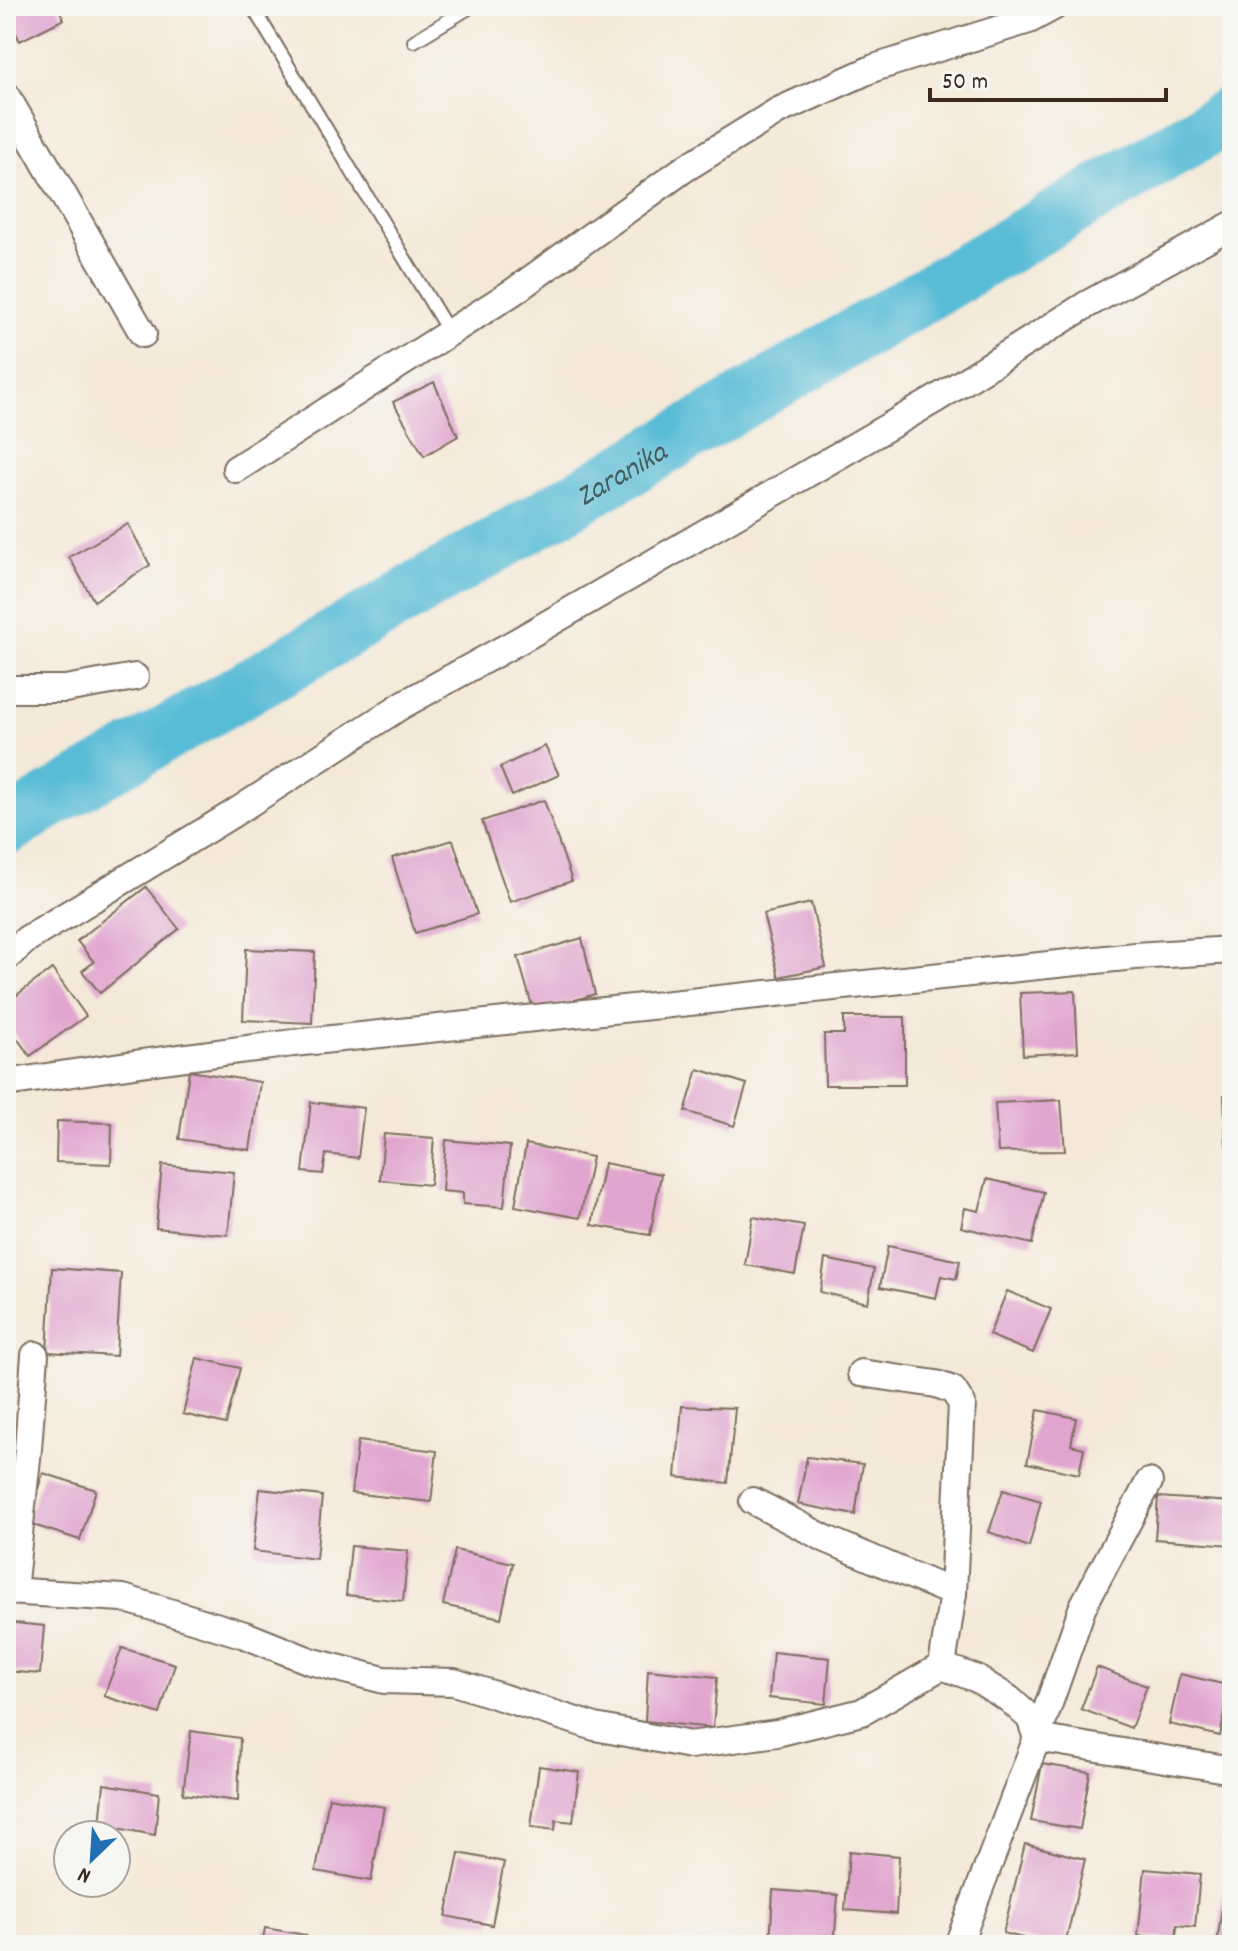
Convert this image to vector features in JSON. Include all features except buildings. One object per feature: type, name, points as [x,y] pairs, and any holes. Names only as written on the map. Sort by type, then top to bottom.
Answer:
[{"type":"street","points":[[236,469],[513,292],[684,169],[778,111],[874,68],[1025,13],[1055,6]]},
{"type":"street","points":[[6,95],[143,334]]},
{"type":"street","points":[[6,958],[27,939],[231,815],[404,704],[936,399],[1086,305],[1232,225]]},
{"type":"street","points":[[6,689],[65,689],[135,677]]},
{"type":"street","points":[[6,1083],[293,1043],[1135,956],[1232,950]]},
{"type":"street","points":[[35,1355],[28,1449],[10,1591],[123,1598],[245,1635],[310,1661],[384,1680],[454,1682],[595,1727],[690,1745],[777,1733],[862,1712],[942,1666]]},
{"type":"street","points":[[861,1373],[936,1384],[953,1390],[962,1404],[953,1593],[942,1666]]},
{"type":"street","points":[[958,1945],[1037,1738],[1083,1606],[1149,1482]]},
{"type":"street","points":[[753,1501],[826,1539],[953,1593]]},
{"type":"street","points":[[942,1666],[977,1679],[1009,1699],[1030,1718],[1037,1738]]},
{"type":"street","points":[[1037,1738],[1232,1770]]},
{"type":"lane","points":[[252,6],[449,332]]},
{"type":"lane","points":[[414,41],[472,6]]},
{"type":"waterway","name":"Zaranika","points":[[6,828],[629,468],[1232,114]]}]
